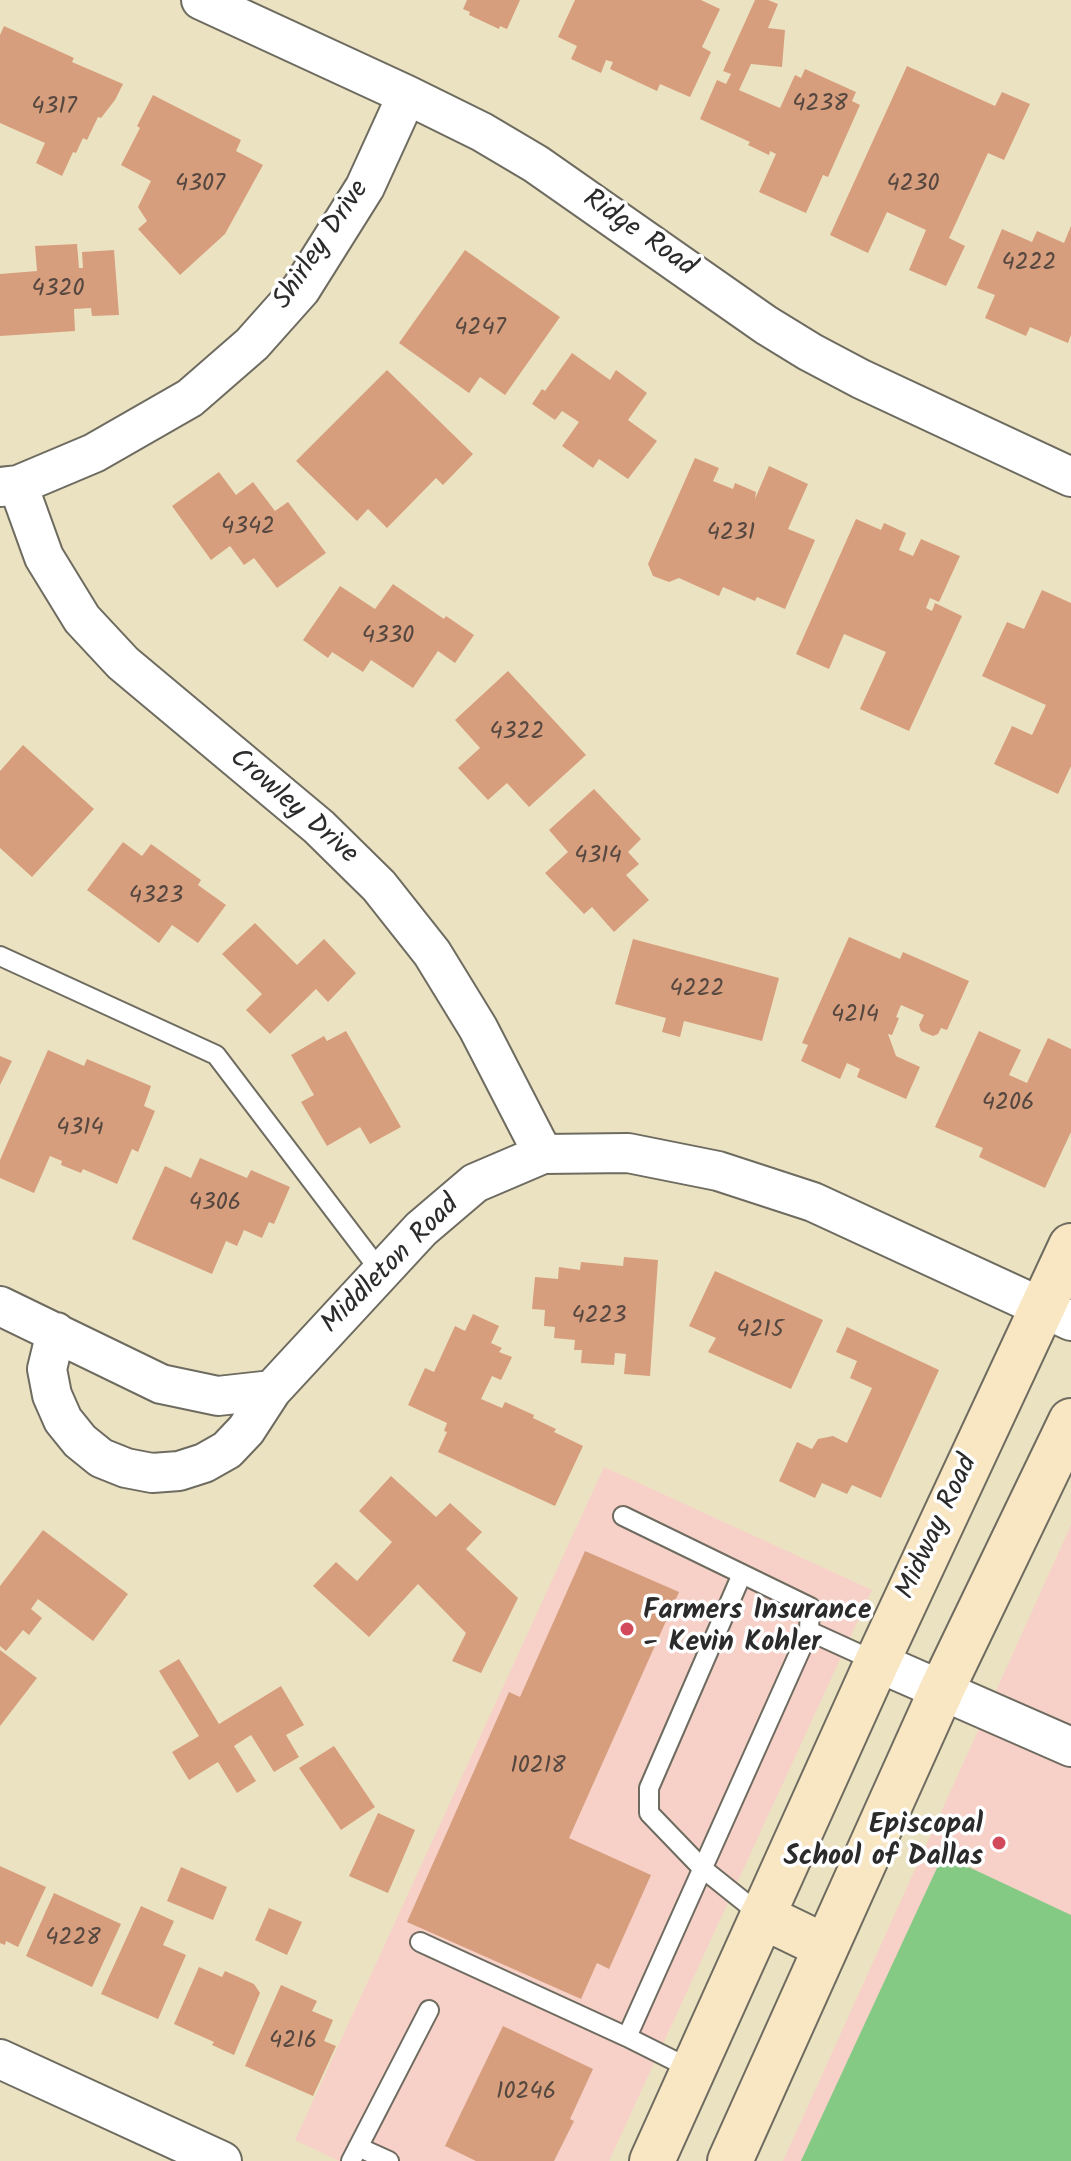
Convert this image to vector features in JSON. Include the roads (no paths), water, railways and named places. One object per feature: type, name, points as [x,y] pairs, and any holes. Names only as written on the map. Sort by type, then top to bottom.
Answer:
[{"type":"main road","name":"Midway Road","points":[[652,2161],[877,1662],[1056,1314],[1071,1246]]},
{"type":"main road","points":[[730,2161],[942,1689],[1071,1421]]},
{"type":"main road","points":[[762,1916],[826,1947]]},
{"type":"street","name":"Ridge Road","points":[[201,0],[482,132],[536,164],[766,325],[810,352],[1071,477]]},
{"type":"street","name":"Shirley Drive","points":[[9,486],[94,453],[190,398],[252,344],[301,289],[357,200],[407,95]]},
{"type":"street","name":"Crowley Drive","points":[[9,486],[44,557],[82,619],[123,663],[319,827],[379,886],[432,953],[478,1028],[543,1154]]},
{"type":"street","name":"Middleton Road","points":[[56,1332],[47,1369],[52,1395],[63,1420],[80,1441],[101,1458],[126,1468],[152,1473],[179,1471],[204,1463],[227,1450],[246,1430],[272,1390],[421,1229],[475,1183],[543,1154],[628,1153],[718,1171],[813,1202],[1056,1314]]},
{"type":"street","points":[[0,1306],[161,1384],[218,1396],[272,1390]]},
{"type":"street","points":[[877,1662],[1071,1747]]},
{"type":"street","points":[[0,2059],[222,2161]]},
{"type":"lane","points":[[0,956],[216,1055],[381,1272]]},
{"type":"lane","points":[[623,1516],[810,1607],[809,1631],[627,2037]]},
{"type":"lane","points":[[742,1574],[649,1788],[649,1813],[702,1868],[762,1916]]},
{"type":"lane","points":[[809,1631],[877,1662]]},
{"type":"lane","points":[[420,1942],[693,2070]]},
{"type":"lane","points":[[389,2161],[355,2154],[429,2010]]},
{"type":"place","name":"Farmers Insurance - Kevin Kohler","points":[[627,1629]]},
{"type":"place","name":"Episcopal School of Dallas","points":[[999,1843]]}]
